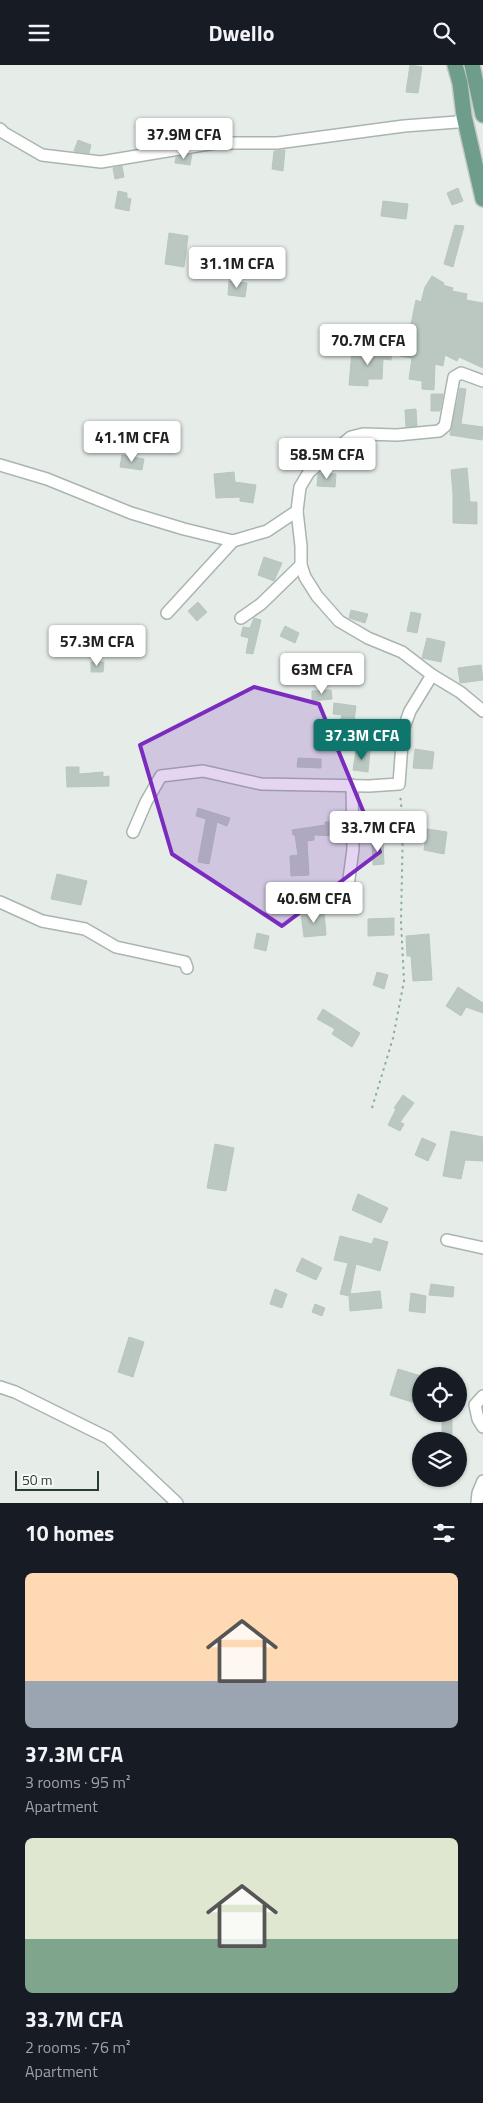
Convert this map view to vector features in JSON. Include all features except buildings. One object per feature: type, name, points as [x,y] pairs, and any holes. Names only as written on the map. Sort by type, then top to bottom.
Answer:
[{"type":"main road","points":[[456,65],[464,116],[483,199]]},
{"type":"main road","points":[[472,65],[483,115]]},
{"type":"street","points":[[0,129],[42,155],[101,162],[215,143],[277,143],[404,126],[457,122],[464,116]]},
{"type":"street","points":[[483,381],[461,373],[454,377],[444,426],[439,431],[397,435],[363,434],[351,437],[309,472],[300,487],[296,511],[301,546],[301,565],[317,596],[339,621],[368,638],[402,652],[432,675],[460,692],[483,711]]},
{"type":"street","points":[[0,465],[47,479],[131,513],[233,541],[267,531],[296,511]]},
{"type":"street","points":[[167,613],[233,541]]},
{"type":"street","points":[[241,618],[261,604],[301,565]]},
{"type":"street","points":[[133,831],[161,776],[203,771],[261,785],[399,784],[403,730],[410,711],[432,675]]},
{"type":"street","points":[[346,901],[353,849],[352,785]]},
{"type":"street","points":[[0,902],[42,921],[85,929],[116,947],[185,962],[187,968]]},
{"type":"street","points":[[447,1240],[483,1247]]},
{"type":"street","points":[[0,1387],[15,1392],[108,1438],[177,1503]]},
{"type":"street","points":[[483,1396],[476,1405],[478,1419],[483,1427]]},
{"type":"street","points":[[477,1503],[478,1493],[483,1481]]},
{"type":"path","points":[[372,1108],[393,1038],[404,981],[401,922],[403,822],[399,784]]},
{"type":"highlighted area","points":[[254,687],[319,704],[380,852],[282,926],[172,854],[140,745]]}]
